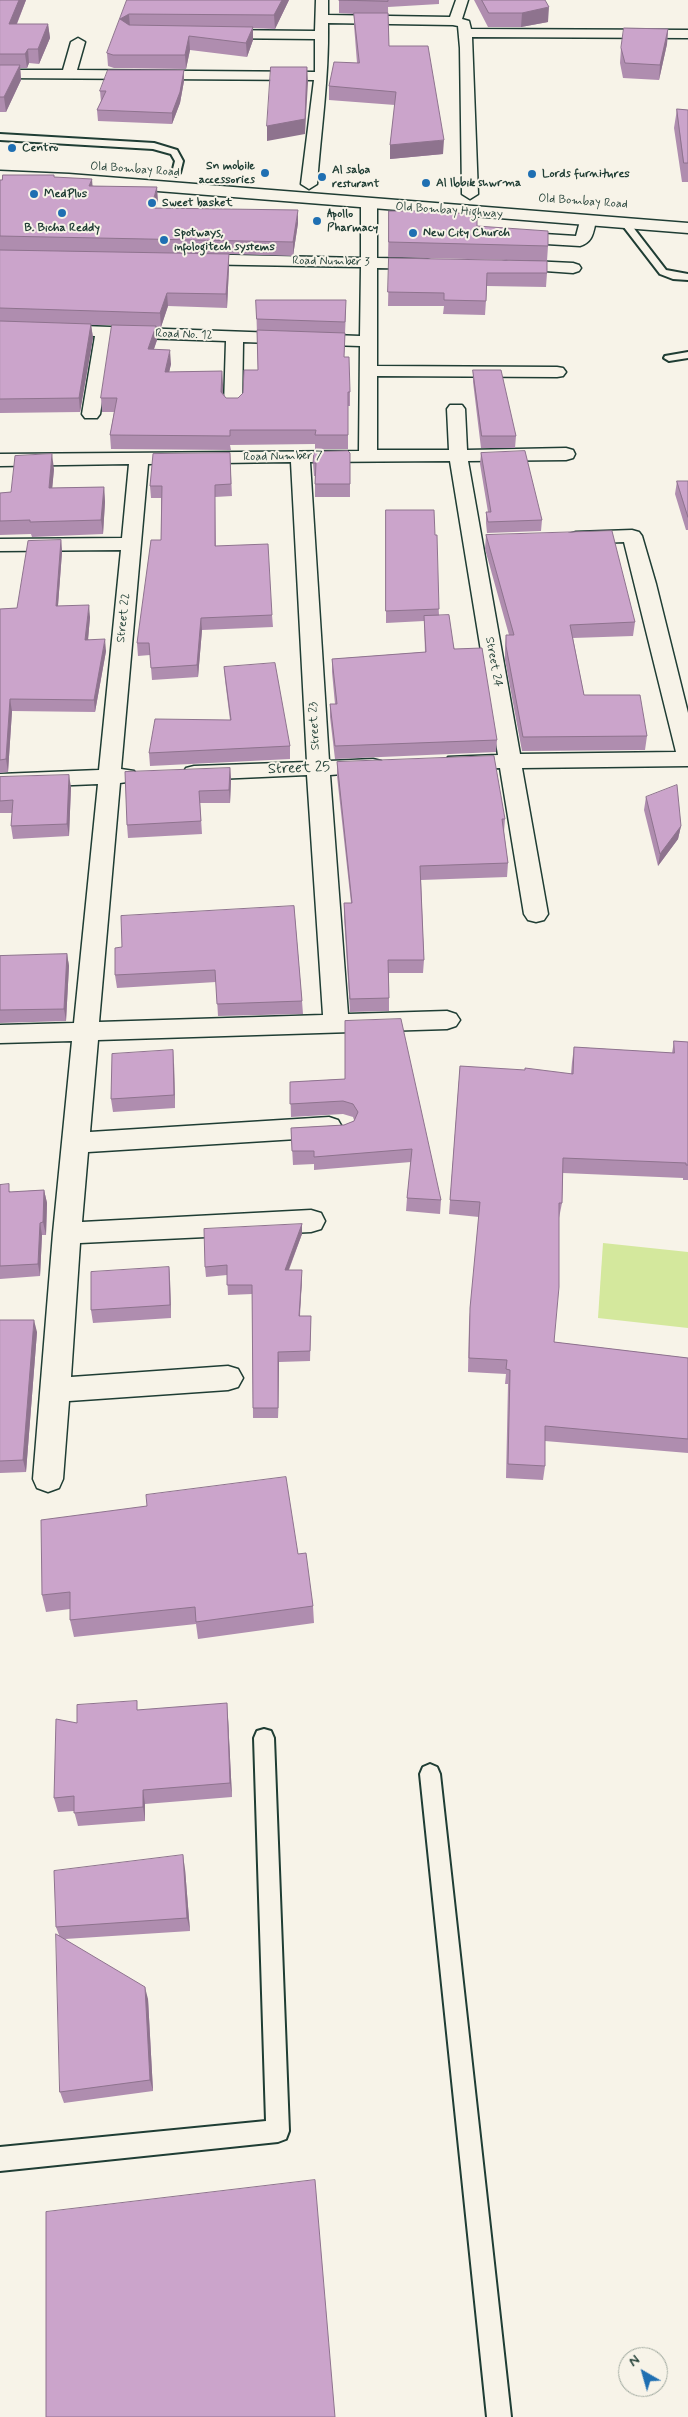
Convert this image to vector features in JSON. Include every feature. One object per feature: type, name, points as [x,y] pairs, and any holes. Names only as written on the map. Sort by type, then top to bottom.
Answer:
[{"type":"street","points":[[309,184],[321,76],[323,35],[320,19],[322,0]]},
{"type":"street","points":[[455,21],[462,0]]},
{"type":"street","points":[[320,19],[455,21],[464,24],[466,33],[470,194]]},
{"type":"street","points":[[466,33],[688,34]]},
{"type":"street","points":[[202,34],[323,35]]},
{"type":"street","points":[[69,75],[78,42]]},
{"type":"street","points":[[0,74],[321,76]]},
{"type":"street","name":"Old Bombay Road","points":[[47,163],[366,187]]},
{"type":"street","name":"Old Bombay Highway","points":[[0,176],[78,180],[369,205],[688,228]]},
{"type":"street","points":[[451,193],[490,196]]},
{"type":"street","points":[[368,456],[369,205]]},
{"type":"street","points":[[505,237],[580,241],[583,240],[588,221]]},
{"type":"street","name":"Road Number 3","points":[[179,259],[437,264]]},
{"type":"street","points":[[496,265],[573,268]]},
{"type":"street","name":"Road No. 12","points":[[0,328],[368,341]]},
{"type":"street","points":[[91,414],[104,332]]},
{"type":"street","points":[[233,406],[235,336]]},
{"type":"street","points":[[368,370],[557,372]]},
{"type":"street","name":"Street 24","points":[[456,409],[458,456],[483,541],[509,760],[536,914]]},
{"type":"street","name":"Road Number 7","points":[[0,460],[566,454]]},
{"type":"street","name":"Street 23","points":[[300,457],[318,768],[336,1024]]},
{"type":"street","name":"Street 22","points":[[48,1479],[75,1143],[139,459]]},
{"type":"street","points":[[433,763],[509,760],[688,758],[646,584],[632,536],[552,539]]},
{"type":"street","points":[[0,545],[131,544]]},
{"type":"street","name":"Street 25","points":[[178,774],[394,765]]},
{"type":"street","points":[[0,780],[148,775]]},
{"type":"street","points":[[0,1034],[447,1020]]},
{"type":"street","points":[[75,1143],[343,1126]]},
{"type":"street","points":[[67,1233],[311,1221]]},
{"type":"street","points":[[54,1390],[228,1378]]},
{"type":"lane","points":[[0,137],[154,146],[174,152],[179,161],[176,173]]},
{"type":"lane","points":[[626,224],[663,272],[673,276],[688,277]]},
{"type":"lane","points":[[669,358],[688,355]]},
{"type":"lane","points":[[0,2159],[278,2131],[264,1738]]},
{"type":"lane","points":[[430,1774],[499,2417]]},
{"type":"green space","points":[[603,1243],[688,1252],[688,1328],[598,1318]]},
{"type":"building","points":[[0,0],[19,0],[9,24],[48,24],[38,49],[28,49],[25,54],[0,54]]},
{"type":"building","points":[[127,0],[282,0],[274,15],[129,14],[120,19],[129,25],[253,27],[246,43],[189,36],[185,55],[113,55],[107,53]]},
{"type":"building","points":[[339,0],[388,0],[388,1]]},
{"type":"building","points":[[482,0],[545,0],[549,7],[522,13],[489,13]]},
{"type":"building","points":[[354,13],[388,13],[389,46],[428,46],[444,140],[390,145],[396,92],[329,86],[334,62],[359,63]]},
{"type":"building","points":[[624,28],[668,29],[660,65],[625,63],[621,48]]},
{"type":"building","points":[[0,65],[20,65],[4,97],[0,97]]},
{"type":"building","points":[[271,67],[307,67],[305,119],[267,126]]},
{"type":"building","points":[[108,70],[184,70],[180,92],[172,113],[97,110],[106,91],[100,91]]},
{"type":"building","points":[[677,109],[688,110],[688,163],[684,163]]},
{"type":"building","points":[[3,175],[54,175],[54,177],[92,179],[89,186],[157,187],[151,208],[298,210],[293,242],[0,236],[0,180],[2,180]]},
{"type":"building","points":[[389,211],[439,211],[477,215],[477,226],[548,231],[548,246],[389,242]]},
{"type":"building","points":[[0,250],[229,254],[226,294],[167,293],[160,313],[0,308]]},
{"type":"building","points":[[389,258],[547,261],[547,273],[487,273],[486,301],[444,300],[444,293],[388,292]]},
{"type":"building","points":[[256,300],[346,300],[345,322],[257,319]]},
{"type":"building","points":[[0,321],[91,324],[79,398],[0,399]]},
{"type":"building","points":[[112,325],[156,326],[148,349],[170,350],[165,372],[222,371],[221,392],[226,398],[238,398],[243,393],[244,370],[258,370],[257,330],[345,333],[344,357],[349,357],[348,435],[315,435],[316,430],[230,430],[230,436],[110,435],[117,398],[101,398]]},
{"type":"building","points":[[473,370],[501,370],[516,436],[482,436]]},
{"type":"building","points":[[348,451],[350,453],[350,484],[315,484],[316,463],[313,463],[314,452]]},
{"type":"building","points":[[525,451],[542,520],[488,522],[486,512],[491,512],[481,453]]},
{"type":"building","points":[[230,453],[231,484],[215,485],[215,546],[268,544],[272,615],[201,618],[197,665],[151,668],[149,643],[137,643],[151,540],[161,540],[162,486],[150,486],[153,454]]},
{"type":"building","points":[[52,454],[49,488],[104,487],[101,520],[0,521],[0,493],[11,492],[15,456]]},
{"type":"building","points":[[677,481],[688,481],[688,517]]},
{"type":"building","points":[[386,510],[434,510],[435,535],[437,535],[439,609],[386,611]]},
{"type":"building","points":[[612,531],[635,622],[570,625],[584,695],[640,695],[647,736],[523,737],[506,646],[506,635],[514,635],[486,535]]},
{"type":"building","points":[[61,540],[56,606],[89,605],[85,640],[105,639],[94,700],[10,699],[6,759],[0,760],[0,609],[17,608],[28,541]]},
{"type":"building","points":[[449,615],[454,649],[482,648],[497,740],[335,746],[330,704],[337,704],[332,659],[426,652],[424,616]]},
{"type":"building","points":[[275,663],[290,746],[149,753],[155,719],[231,720],[224,667]]},
{"type":"building","points":[[494,756],[505,819],[502,819],[508,863],[420,866],[424,960],[388,960],[389,998],[350,999],[344,903],[352,903],[337,762]]},
{"type":"building","points":[[230,768],[229,790],[199,791],[201,821],[127,825],[125,772]]},
{"type":"building","points":[[69,775],[67,824],[11,826],[13,800],[0,801],[0,777]]},
{"type":"building","points":[[677,785],[681,826],[660,854],[646,797]]},
{"type":"building","points":[[294,906],[302,1001],[217,1004],[215,970],[115,975],[115,948],[122,947],[121,916]]},
{"type":"building","points":[[67,954],[64,1009],[0,1010],[0,956]]},
{"type":"building","points":[[401,1019],[441,1200],[407,1198],[412,1149],[314,1157],[314,1151],[292,1151],[291,1128],[344,1125],[354,1121],[358,1112],[353,1104],[343,1101],[290,1104],[290,1082],[345,1079],[345,1021]]},
{"type":"building","points":[[674,1041],[688,1042],[688,1165],[686,1163],[563,1158],[562,1203],[559,1203],[559,1287],[554,1342],[688,1358],[688,1439],[545,1426],[545,1466],[508,1464],[510,1370],[506,1369],[507,1360],[469,1358],[470,1308],[480,1202],[450,1200],[460,1066],[525,1070],[525,1068],[573,1074],[574,1047],[674,1053]]},
{"type":"building","points":[[173,1050],[174,1095],[111,1099],[112,1054]]},
{"type":"building","points":[[9,1184],[9,1192],[44,1190],[43,1222],[40,1223],[38,1264],[0,1266],[0,1185]]},
{"type":"building","points":[[302,1224],[285,1270],[302,1270],[299,1316],[311,1316],[310,1351],[278,1352],[278,1408],[253,1408],[252,1285],[227,1285],[227,1265],[205,1267],[204,1229]]},
{"type":"building","points":[[169,1267],[170,1305],[91,1310],[91,1272]]},
{"type":"building","points":[[0,1320],[34,1320],[23,1460],[0,1461]]},
{"type":"building","points":[[286,1477],[298,1554],[306,1553],[313,1606],[196,1622],[195,1607],[70,1620],[70,1592],[42,1595],[41,1520],[147,1506],[146,1495]]},
{"type":"building","points":[[137,1701],[137,1710],[227,1703],[230,1783],[143,1790],[143,1807],[74,1813],[74,1796],[54,1798],[56,1719],[77,1723],[77,1705]]},
{"type":"building","points":[[183,1855],[187,1918],[56,1927],[54,1871]]},
{"type":"building","points":[[56,1934],[145,1987],[150,2080],[60,2092]]},
{"type":"building","points":[[315,2180],[335,2417],[46,2417],[46,2212]]},
{"type":"place","name":"Centro","points":[[12,148]]},
{"type":"place","name":"Sn mobile accessories","points":[[265,173]]},
{"type":"place","name":"Lords furnitures","points":[[532,174]]},
{"type":"place","name":"Al saba resturant","points":[[322,177]]},
{"type":"place","name":"Al lbbik shwrma","points":[[426,183]]},
{"type":"place","name":"MedPlus","points":[[34,194]]},
{"type":"place","name":"Sweet basket","points":[[152,203]]},
{"type":"place","name":"B. Bicha Reddy","points":[[62,213]]},
{"type":"place","name":"Apollo Pharmacy","points":[[317,221]]},
{"type":"place","name":"New City Church","points":[[413,233]]},
{"type":"place","name":"Spotways, infologitech systems","points":[[164,240]]}]
